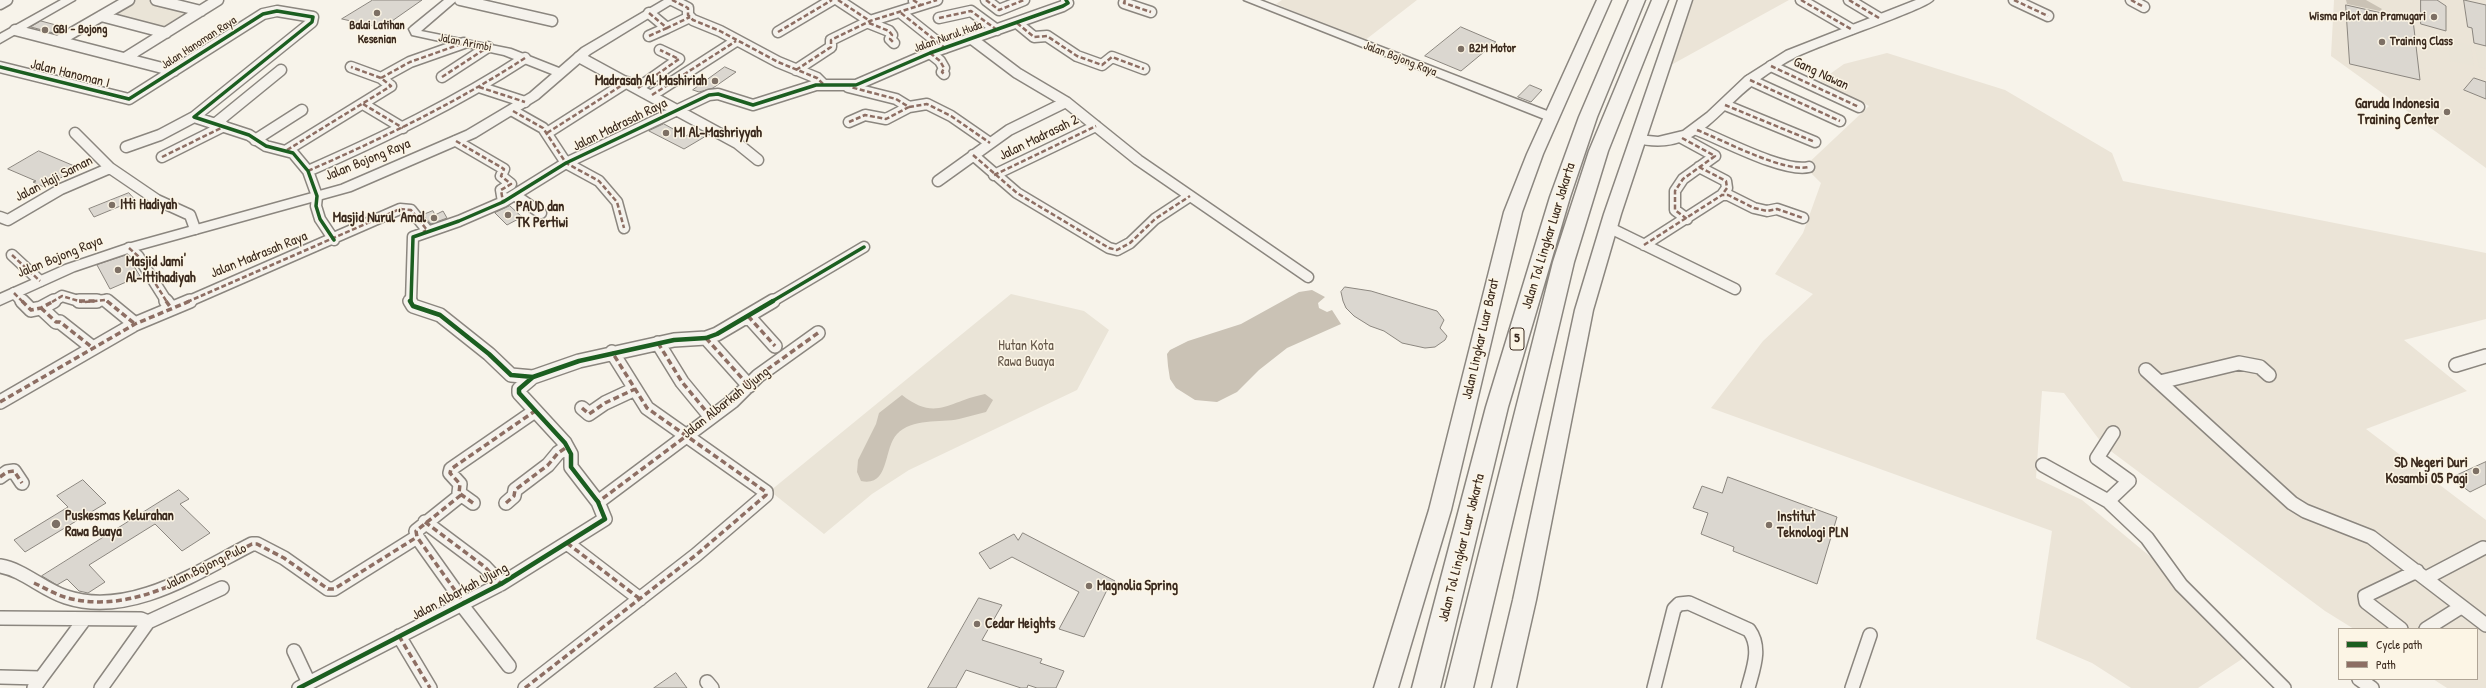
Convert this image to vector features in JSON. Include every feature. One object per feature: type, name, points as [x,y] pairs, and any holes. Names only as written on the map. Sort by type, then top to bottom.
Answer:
[{"type":"highway","name":"Jalan Tol Lingkar Luar Jakarta","points":[[1426,688],[1497,407],[1558,205],[1588,118],[1638,0]]},
{"type":"highway","name":"Jalan Tol Lingkar Luar Jakarta","points":[[1459,688],[1525,411],[1581,202],[1610,123],[1660,0]]},
{"type":"main road","name":"Jalan Lingkar Luar Barat","points":[[1386,688],[1440,510],[1513,212],[1551,117],[1604,0]]},
{"type":"main road","points":[[1504,688],[1524,610],[1556,433],[1578,333],[1608,227],[1660,68],[1685,0]]},
{"type":"main road","points":[[1638,139],[1660,143],[1682,138],[1697,130],[1750,80],[1772,66],[1851,29],[1928,0]]},
{"type":"street","points":[[0,4],[7,0]]},
{"type":"street","points":[[0,39],[69,0]]},
{"type":"street","points":[[58,41],[129,0]]},
{"type":"street","points":[[156,0],[201,11]]},
{"type":"street","points":[[125,58],[218,0]]},
{"type":"street","name":"Jalan Arimbi","points":[[452,0],[414,31],[488,47],[525,58],[561,73]]},
{"type":"street","points":[[460,0],[552,21]]},
{"type":"street","points":[[672,0],[688,8],[690,17],[796,70],[818,78],[827,85]]},
{"type":"street","name":"Jalan Bojong Raya","points":[[0,300],[88,261],[194,229],[352,186],[456,141],[513,111],[552,83],[579,57],[672,0]]},
{"type":"street","points":[[778,32],[832,0]]},
{"type":"street","points":[[838,0],[870,22],[889,31],[892,35],[890,38],[894,43]]},
{"type":"street","points":[[913,0],[921,5]]},
{"type":"street","points":[[796,70],[831,47],[831,40],[870,22],[937,0]]},
{"type":"street","points":[[986,0],[999,10],[1024,0]]},
{"type":"street","name":"Jalan Nurul Huda","points":[[827,85],[848,87],[862,83],[930,53],[1063,6],[1068,3],[1066,0]]},
{"type":"street","points":[[1125,0],[1124,3],[1151,12]]},
{"type":"street","name":"Jalan Bojong Raya","points":[[1250,0],[1551,117]]},
{"type":"street","points":[[1801,0],[1851,29]]},
{"type":"street","points":[[1849,0],[1879,18]]},
{"type":"street","points":[[2014,0],[2048,16]]},
{"type":"street","points":[[2131,0],[2144,7]]},
{"type":"street","name":"Jalan Hanoman Raya","points":[[134,97],[263,14],[277,11],[310,16],[314,19],[194,117]]},
{"type":"street","points":[[939,18],[971,11],[997,30]]},
{"type":"street","points":[[901,12],[945,48]]},
{"type":"street","points":[[649,13],[667,28]]},
{"type":"street","points":[[101,16],[166,32]]},
{"type":"street","points":[[649,36],[690,17]]},
{"type":"street","points":[[1017,23],[1034,37],[1047,36],[1077,56],[1089,61],[1102,65],[1112,57],[1144,69]]},
{"type":"street","points":[[15,30],[174,71]]},
{"type":"street","points":[[972,39],[1017,73],[1066,102],[1138,160],[1308,277]]},
{"type":"street","points":[[652,95],[736,41]]},
{"type":"street","points":[[381,78],[410,62],[464,43]]},
{"type":"street","points":[[442,77],[488,47]]},
{"type":"street","points":[[638,88],[679,59],[660,50]]},
{"type":"street","points":[[930,53],[940,61],[944,68],[942,72],[944,74]]},
{"type":"street","name":"Jalan Madrasah Raya","points":[[579,57],[652,95],[737,143],[758,160]]},
{"type":"street","points":[[308,171],[403,128],[507,72],[525,58]]},
{"type":"street","name":"Gang Nawan","points":[[1772,66],[1859,107]]},
{"type":"street","name":"Jalan Hanoman I","points":[[0,67],[122,99],[134,97]]},
{"type":"street","points":[[287,150],[389,88],[390,86],[381,78],[351,67]]},
{"type":"street","points":[[162,157],[220,124],[281,70]]},
{"type":"street","points":[[1750,80],[1840,121]]},
{"type":"street","points":[[547,133],[627,82]]},
{"type":"street","name":"Jalan Madrasah Raya","points":[[0,402],[135,324],[334,240],[404,207],[411,210],[428,230],[459,221],[516,196],[566,163],[714,94],[753,105],[827,85]]},
{"type":"street","points":[[479,87],[525,102]]},
{"type":"street","points":[[848,87],[896,99],[909,107]]},
{"type":"street","points":[[938,181],[990,143],[1038,114],[1066,102]]},
{"type":"street","points":[[363,104],[403,128]]},
{"type":"street","points":[[849,122],[865,115],[886,119],[909,107],[927,104],[951,116],[990,143]]},
{"type":"street","points":[[1725,105],[1815,142]]},
{"type":"street","points":[[254,140],[302,110]]},
{"type":"street","points":[[513,111],[537,123],[547,133],[566,163],[599,181],[617,202],[624,228]]},
{"type":"street","points":[[126,147],[160,135],[194,117],[220,124],[249,135],[254,140],[266,146],[287,150],[293,153],[308,171],[317,196],[316,206],[320,219],[334,240]]},
{"type":"street","name":"Jalan Madrasah 2","points":[[994,175],[1096,126]]},
{"type":"street","points":[[1697,130],[1780,164],[1800,169],[1809,167]]},
{"type":"street","points":[[75,133],[110,168]]},
{"type":"street","points":[[1682,138],[1715,156],[1683,179],[1675,191],[1675,210],[1687,219]]},
{"type":"street","points":[[456,141],[504,169],[501,176],[511,185],[501,190],[503,202]]},
{"type":"street","points":[[973,155],[994,175],[1017,193],[1109,248],[1117,250],[1130,243],[1155,219],[1190,196]]},
{"type":"street","points":[[1644,245],[1687,219],[1722,195],[1727,188],[1726,181],[1699,167]]},
{"type":"street","name":"Jalan Haji Saman","points":[[3,221],[61,189],[110,168],[157,200],[190,215],[194,229]]},
{"type":"street","points":[[1722,195],[1728,195],[1754,208],[1767,211],[1777,209],[1803,218]]},
{"type":"street","points":[[516,196],[541,213]]},
{"type":"street","points":[[1608,227],[1735,289]]},
{"type":"street","points":[[428,230],[411,238],[413,270],[410,300],[416,308],[437,313],[486,352],[511,375],[533,377],[612,352],[674,340],[706,338],[748,316],[864,247]]},
{"type":"street","points":[[129,248],[138,256],[171,308]]},
{"type":"street","points":[[12,255],[40,281]]},
{"type":"street","points":[[14,293],[29,309],[41,308],[62,296],[83,302],[106,300],[135,324]]},
{"type":"street","points":[[41,308],[56,322],[60,322],[93,348]]},
{"type":"street","points":[[748,316],[775,346]]},
{"type":"street","name":"Jalan Albarkah Ujung","points":[[305,686],[501,584],[605,519],[598,502],[710,416],[733,401],[758,376],[818,333]]},
{"type":"street","points":[[706,338],[749,386]]},
{"type":"street","points":[[658,343],[682,382],[710,416]]},
{"type":"street","points":[[525,688],[640,599],[766,495],[763,490],[686,434],[647,408],[612,352]]},
{"type":"street","points":[[2456,365],[2486,356]]},
{"type":"street","points":[[2160,382],[2239,363],[2260,367],[2269,375]]},
{"type":"street","points":[[2146,370],[2292,503],[2304,511],[2371,537],[2486,626]]},
{"type":"street","points":[[533,377],[518,392],[568,447],[571,454],[571,467],[598,502]]},
{"type":"street","points":[[582,408],[589,414],[605,403],[635,390]]},
{"type":"street","points":[[461,495],[460,484],[450,472],[452,467],[535,412]]},
{"type":"street","points":[[2108,501],[2129,481],[2098,458],[2113,433]]},
{"type":"street","points":[[506,503],[514,496],[515,490],[568,447]]},
{"type":"street","points":[[2042,465],[2108,501],[2147,538],[2158,556],[2181,586],[2284,688]]},
{"type":"street","points":[[0,477],[7,472],[14,471],[22,483]]},
{"type":"street","points":[[461,495],[473,503]]},
{"type":"street","points":[[461,495],[424,522],[416,531],[417,537],[509,666]]},
{"type":"street","points":[[424,522],[485,567],[501,584]]},
{"type":"street","name":"Jalan Bojong Pulo","points":[[0,566],[7,566],[34,583],[68,598],[120,601],[156,592],[252,544],[257,544],[284,558],[328,589],[334,589],[417,537]]},
{"type":"street","points":[[567,543],[640,599]]},
{"type":"street","points":[[2400,628],[2366,602],[2365,596],[2421,575],[2483,548]]},
{"type":"street","points":[[101,688],[148,622],[222,588]]},
{"type":"street","points":[[1654,688],[1674,609],[1679,604],[1689,602],[1749,630],[1755,636],[1757,647],[1748,688]]},
{"type":"street","points":[[2428,628],[2461,607]]},
{"type":"street","points":[[0,618],[84,620],[141,619],[148,622]]},
{"type":"street","points":[[0,677],[38,683],[84,620]]},
{"type":"street","points":[[1852,688],[1870,635]]},
{"type":"street","points":[[399,636],[427,687]]},
{"type":"street","points":[[294,651],[305,686]]},
{"type":"street","points":[[2361,680],[2372,688]]},
{"type":"shaded area","points":[[1282,0],[1417,0],[1364,41],[1276,4]]},
{"type":"shaded area","points":[[1693,0],[1789,0],[1671,65]]},
{"type":"shaded area","name":"Garuda Indonesia Training Center","points":[[2334,0],[2486,0],[2486,168],[2331,56]]},
{"type":"shaded area","points":[[2346,0],[2366,0],[2382,9],[2380,11],[2347,4]]},
{"type":"shaded area","points":[[1887,53],[2005,90],[2112,153],[2123,181],[2486,253],[2486,319],[2404,340],[2467,391],[2366,429],[2486,520],[2486,688],[2447,688],[2435,680],[2478,680],[2478,628],[2352,628],[2325,611],[2104,446],[2064,393],[2042,391],[2036,478],[2082,500],[2216,611],[2245,657],[2198,688],[2131,688],[2092,663],[2036,639],[2052,531],[1711,408],[1763,341],[1813,294],[1775,274],[1803,233],[1821,183],[1810,172],[1802,169],[1869,106],[1820,81],[1844,64]]},
{"type":"shaded area","points":[[1312,290],[1325,297],[1318,303],[1319,308],[1327,312],[1332,310],[1341,324],[1287,348],[1259,370],[1237,392],[1217,402],[1195,400],[1176,388],[1170,379],[1167,354],[1170,350],[1188,341],[1241,324],[1299,292]]},
{"type":"shaded area","points":[[985,394],[993,400],[986,412],[959,419],[918,423],[903,429],[897,434],[893,441],[885,465],[877,478],[870,481],[861,481],[857,472],[858,460],[876,424],[879,413],[902,395],[914,403],[924,407],[934,408],[952,405],[972,397]]},
{"type":"green space","points":[[131,0],[171,0],[201,7],[168,28],[109,14]]},
{"type":"green space","points":[[2447,39],[2471,45],[2474,66],[2450,61]]},
{"type":"green space","points":[[2475,46],[2486,48],[2486,69],[2479,67]]},
{"type":"green space","name":"Hutan Kota Rawa Buaya","points":[[1011,294],[1084,311],[1109,330],[1077,390],[909,470],[872,494],[824,534],[770,491]]},
{"type":"building","name":"Balai Latihan Kesenian","points":[[373,0],[422,0],[382,28],[342,19]]},
{"type":"building","name":"Wisma Pilot dan Pramugari","points":[[2421,0],[2437,0],[2446,6],[2446,31],[2421,24]]},
{"type":"building","name":"Wisma Pilot dan Pramugari","points":[[2464,0],[2486,5],[2486,46],[2474,43],[2472,28],[2468,27]]},
{"type":"building","name":"Training Class","points":[[2346,5],[2413,20],[2420,80],[2350,64]]},
{"type":"building","points":[[41,21],[67,28],[57,34],[31,27]]},
{"type":"building","name":"B2M Motor","points":[[1461,27],[1496,42],[1461,71],[1425,56]]},
{"type":"building","name":"Madrasah Al Mashiriah","points":[[725,67],[736,72],[713,88],[699,92],[693,90]]},
{"type":"building","points":[[2474,78],[2486,82],[2486,99],[2464,90]]},
{"type":"building","points":[[1530,85],[1542,90],[1531,102],[1518,97]]},
{"type":"building","name":"MI Al-Mashriyyah","points":[[664,124],[686,136],[696,130],[706,136],[684,149],[649,131]]},
{"type":"building","points":[[39,151],[79,168],[44,187],[33,182],[36,181],[8,169]]},
{"type":"building","name":"Itti Hadiyah","points":[[129,193],[135,200],[94,217],[89,209]]},
{"type":"building","name":"PAUD dan TK Pertiwi","points":[[510,206],[522,217],[507,225],[495,213]]},
{"type":"building","name":"Masjid Nurul 'Amal","points":[[433,211],[435,215],[443,211],[447,218],[431,224],[423,215]]},
{"type":"building","name":"Masjid Jami' Al-Ittihadiyah","points":[[127,255],[140,276],[110,289],[97,265]]},
{"type":"building","points":[[1345,287],[1371,291],[1437,311],[1444,320],[1440,328],[1447,336],[1445,340],[1435,347],[1425,348],[1402,343],[1384,331],[1370,326],[1354,316],[1346,308],[1343,301],[1341,292]]},
{"type":"building","name":"SD Negeri Duri Kosambi 05 Pagi","points":[[2486,462],[2486,484],[2470,492],[2451,478]]},
{"type":"building","name":"Institut Teknologi PLN","points":[[1728,477],[1837,517],[1817,584],[1733,551],[1734,547],[1701,534],[1708,513],[1693,508],[1702,486],[1722,493]]},
{"type":"building","name":"Puskesmas Kelurahan Rawa Buaya","points":[[83,480],[106,503],[25,552],[14,540],[68,507],[57,496]]},
{"type":"building","points":[[179,490],[189,499],[180,504],[210,533],[182,551],[155,524],[89,565],[105,582],[88,593],[79,591],[67,579],[57,585],[42,576]]},
{"type":"building","name":"Magnolia Spring","points":[[1023,533],[1115,581],[1106,592],[1084,637],[1059,629],[1079,592],[1012,557],[990,569],[979,553],[1014,534],[1018,540]]},
{"type":"building","name":"Cedar Heights","points":[[979,598],[1002,605],[982,640],[1042,659],[1040,663],[1064,671],[1056,688],[1037,688],[1028,685],[1027,688],[1021,688],[966,670],[956,688],[928,688]]},
{"type":"building","points":[[676,673],[687,688],[654,688]]},
{"type":"marked path","points":[[672,0],[688,8],[688,15],[693,20],[720,31],[778,62],[817,78],[824,85]]},
{"type":"marked path","points":[[778,32],[832,0]]},
{"type":"marked path","points":[[838,0],[870,21]]},
{"type":"marked path","points":[[913,0],[921,5],[937,0]]},
{"type":"marked path","points":[[986,0],[999,10],[1024,0]]},
{"type":"marked path","points":[[1125,0],[1124,3],[1151,12]]},
{"type":"marked path","points":[[1801,0],[1851,29]]},
{"type":"marked path","points":[[1849,0],[1879,18]]},
{"type":"marked path","points":[[2014,0],[2048,16]]},
{"type":"marked path","points":[[2131,0],[2144,7]]},
{"type":"marked path","points":[[796,70],[831,47],[831,40],[870,21],[921,5]]},
{"type":"marked path","points":[[939,18],[971,11],[997,30]]},
{"type":"marked path","points":[[649,13],[667,28],[690,17]]},
{"type":"marked path","points":[[901,13],[945,48]]},
{"type":"marked path","points":[[869,23],[889,31],[892,35],[890,39],[894,43]]},
{"type":"marked path","points":[[1017,23],[1034,37],[1047,36],[1077,56],[1102,65],[1112,57],[1144,69]]},
{"type":"marked path","points":[[649,36],[667,28]]},
{"type":"marked path","points":[[652,95],[736,41]]},
{"type":"marked path","points":[[381,78],[410,62],[464,43]]},
{"type":"marked path","points":[[442,77],[488,47]]},
{"type":"marked path","points":[[638,88],[679,59],[660,50]]},
{"type":"marked path","points":[[930,53],[940,61],[944,68],[942,72],[944,74]]},
{"type":"marked path","points":[[308,171],[364,146],[446,106],[473,91],[525,58]]},
{"type":"marked path","points":[[1771,66],[1859,107]]},
{"type":"marked path","points":[[287,150],[391,86],[381,78],[351,67]]},
{"type":"marked path","points":[[1750,80],[1840,121]]},
{"type":"marked path","points":[[547,133],[627,82]]},
{"type":"marked path","points":[[479,87],[525,102]]},
{"type":"marked path","points":[[849,122],[865,115],[886,119],[909,107],[896,99],[850,87]]},
{"type":"marked path","points":[[363,104],[403,128]]},
{"type":"marked path","points":[[909,107],[927,104],[951,116],[990,143]]},
{"type":"marked path","points":[[1725,105],[1815,142]]},
{"type":"marked path","points":[[513,111],[543,128],[566,163],[599,181],[617,202],[624,228]]},
{"type":"marked path","points":[[994,175],[1096,126]]},
{"type":"marked path","points":[[162,157],[223,127]]},
{"type":"marked path","points":[[1697,130],[1780,164],[1800,169],[1809,167]]},
{"type":"marked path","points":[[1682,138],[1715,156],[1683,179],[1675,191],[1675,210],[1687,219]]},
{"type":"marked path","points":[[456,141],[504,169],[501,176],[511,184],[501,190],[503,202]]},
{"type":"marked path","points":[[973,155],[1017,193],[1109,248],[1117,250],[1130,243],[1155,219],[1190,196]]},
{"type":"marked path","points":[[1699,167],[1726,181],[1727,188],[1722,195]]},
{"type":"marked path","points":[[1644,245],[1722,195],[1728,195],[1754,208],[1767,211],[1777,209],[1803,218]]},
{"type":"marked path","points":[[0,402],[135,324],[307,251],[400,209],[407,208],[411,210],[427,230],[423,232]]},
{"type":"marked path","points":[[129,248],[138,256],[171,308]]},
{"type":"marked path","points":[[12,255],[40,281]]},
{"type":"marked path","points":[[14,293],[31,310],[41,308],[62,296],[83,302],[106,300],[135,324]]},
{"type":"marked path","points":[[41,308],[56,322],[60,322],[93,348]]},
{"type":"marked path","points":[[748,316],[775,346]]},
{"type":"marked path","points":[[596,499],[598,502],[733,401],[758,376],[818,333]]},
{"type":"marked path","points":[[706,338],[749,386]]},
{"type":"marked path","points":[[658,343],[682,382],[710,416]]},
{"type":"marked path","points":[[525,688],[696,555],[766,495],[766,492],[647,408],[612,352]]},
{"type":"marked path","points":[[582,408],[589,414],[605,403],[635,389]]},
{"type":"marked path","points":[[473,503],[459,493],[460,484],[450,473],[451,469],[535,411]]},
{"type":"marked path","points":[[506,503],[514,496],[515,490],[548,465],[558,453],[567,447]]},
{"type":"marked path","points":[[0,477],[7,472],[14,471],[22,483]]},
{"type":"marked path","points":[[461,495],[416,531],[417,537],[464,603]]},
{"type":"marked path","points":[[425,522],[485,567],[501,584]]},
{"type":"marked path","points":[[34,583],[67,598],[92,602],[116,601],[140,596],[163,588],[186,578],[252,544],[257,544],[284,558],[328,589],[334,589],[417,537]]},
{"type":"marked path","points":[[567,543],[640,599]]},
{"type":"marked path","points":[[399,636],[430,688]]},
{"type":"cycle path","points":[[533,377],[511,375],[489,354],[440,315],[413,306],[410,300],[413,275],[413,237],[459,221],[503,202],[566,163],[709,95],[718,94],[753,105],[816,85],[856,85],[930,53],[1063,6],[1068,3],[1066,0]]},
{"type":"cycle path","points":[[0,67],[129,99],[263,14],[277,11],[313,17],[312,22],[194,117],[249,135],[266,146],[293,153],[308,171],[317,196],[316,206],[320,219],[334,240]]},
{"type":"cycle path","points":[[299,688],[501,584],[605,519],[598,502],[571,467],[571,454],[565,443],[519,393],[519,389],[533,377],[579,361],[674,340],[706,338],[717,334],[864,247]]},
{"type":"place","name":"Balai Latihan Kesenian","points":[[377,13]]},
{"type":"place","name":"Wisma Pilot dan Pramugari","points":[[2434,17]]},
{"type":"place","name":"GBI - Bojong","points":[[45,30]]},
{"type":"place","name":"Training Class","points":[[2382,42]]},
{"type":"place","name":"B2M Motor","points":[[1461,49]]},
{"type":"place","name":"Madrasah Al Mashiriah","points":[[715,81]]},
{"type":"place","name":"Garuda Indonesia Training Center","points":[[2447,112]]},
{"type":"place","name":"MI Al-Mashriyyah","points":[[666,133]]},
{"type":"place","name":"Itti Hadiyah","points":[[112,205]]},
{"type":"place","name":"PAUD dan TK Pertiwi","points":[[508,215]]},
{"type":"place","name":"Masjid Nurul 'Amal","points":[[434,218]]},
{"type":"place","name":"Masjid Jami' Al-Ittihadiyah","points":[[118,270]]},
{"type":"place","name":"SD Negeri Duri Kosambi 05 Pagi","points":[[2476,471]]},
{"type":"place","name":"Puskesmas Kelurahan Rawa Buaya","points":[[56,524]]},
{"type":"place","name":"Institut Teknologi PLN","points":[[1769,525]]},
{"type":"place","name":"Magnolia Spring","points":[[1089,586]]},
{"type":"place","name":"Cedar Heights","points":[[977,624]]}]
